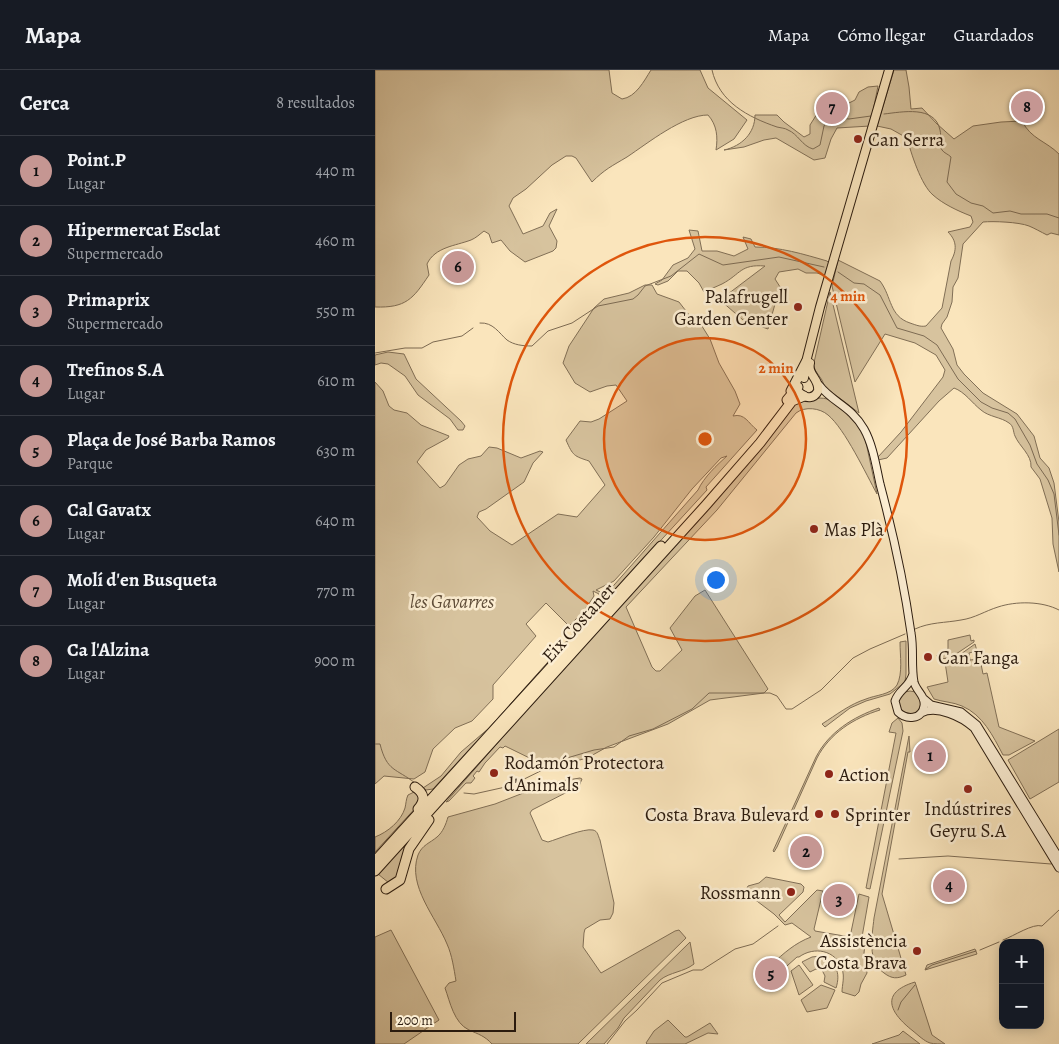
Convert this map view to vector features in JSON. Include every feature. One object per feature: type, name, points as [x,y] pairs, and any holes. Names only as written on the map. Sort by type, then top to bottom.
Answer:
[{"type":"highway","points":[[785,402],[806,362]]},
{"type":"highway","name":"Eix Costaner","points":[[375,861],[747,452],[798,387]]},
{"type":"highway","name":"Eix Costaner","points":[[375,871],[760,443],[793,401],[804,396]]},
{"type":"highway","points":[[386,889],[400,880],[406,857],[415,839],[477,759]]},
{"type":"highway","points":[[375,857],[422,804],[422,794],[415,788],[433,792],[458,769]]},
{"type":"main road","points":[[828,395],[804,396],[798,387],[804,378],[806,362],[889,70]]},
{"type":"main road","points":[[827,286],[816,344],[809,364],[810,372],[828,395],[844,405],[858,420],[870,444],[892,531],[909,618],[913,644],[915,686],[922,696],[924,705],[921,713]]},
{"type":"main road","points":[[804,378],[813,378]]},
{"type":"main road","points":[[814,396],[818,391],[819,385]]},
{"type":"main road","points":[[906,689],[913,674]]},
{"type":"main road","points":[[1055,854],[974,728],[964,720],[953,715],[929,710],[915,717],[903,716],[898,712],[895,704],[896,698],[901,692],[906,689],[913,689],[931,705],[961,712],[977,725],[1055,854],[1059,868]]},
{"type":"green space","points":[[375,70],[609,70],[612,93],[622,99],[635,92],[651,70],[700,70],[708,88],[747,120],[734,139],[716,150],[716,131],[708,115],[688,120],[655,138],[605,171],[592,182],[576,158],[566,156],[552,165],[526,189],[513,198],[509,206],[523,234],[543,226],[550,213],[557,209],[549,226],[557,241],[556,248],[553,251],[525,262],[510,251],[501,240],[492,243],[489,234],[484,231],[473,239],[446,248],[435,254],[427,264],[429,275],[408,300],[394,306],[375,307]]},
{"type":"green space","points":[[894,70],[906,70],[911,109],[922,108],[954,139],[973,126],[1022,121],[1034,136],[1059,154],[1059,235],[1051,233],[1047,235],[1029,226],[1019,224],[983,222],[963,244],[958,278],[953,287],[952,302],[941,328],[953,349],[957,365],[964,374],[983,393],[1017,414],[1034,436],[1040,458],[1049,468],[1054,483],[1059,522],[1059,572],[1053,544],[1052,518],[1040,479],[1031,467],[1029,458],[1017,440],[1011,424],[984,412],[958,390],[954,388],[939,401],[887,458],[878,460],[878,457],[901,432],[943,377],[945,370],[936,355],[915,343],[885,334],[855,382],[832,286],[838,260],[880,281],[894,311],[903,320],[918,326],[926,326],[942,308],[955,249],[953,239],[948,232],[970,227],[973,222],[971,216],[956,210],[937,198],[924,184],[907,138],[891,129],[877,126]]},
{"type":"green space","points":[[878,86],[870,126],[837,128],[825,158],[814,160],[776,138],[744,147],[724,150],[742,142],[746,138],[753,128],[755,115],[777,115],[804,137],[810,134],[810,125],[822,106],[829,108],[834,113],[837,109],[855,100],[859,92],[868,87]]},
{"type":"green space","points":[[689,230],[698,231],[702,251],[717,251],[734,256],[748,249],[743,237],[751,239],[755,247],[800,253],[827,261],[829,263],[826,276],[817,273],[806,273],[798,269],[779,272],[775,279],[782,290],[775,304],[768,329],[743,320],[720,300],[765,266],[745,268],[722,284],[704,292],[699,283],[687,271],[678,271],[668,281],[658,285],[655,284],[662,280],[673,265],[688,258],[695,249]]},
{"type":"green space","name":"les Gavarres","points":[[645,285],[652,285],[657,294],[679,302],[693,320],[700,323],[710,339],[719,363],[740,404],[733,416],[743,417],[757,430],[706,487],[707,490],[493,724],[596,608],[600,597],[599,594],[593,591],[594,596],[584,611],[569,626],[546,603],[526,624],[536,636],[493,685],[493,699],[472,721],[455,728],[433,749],[425,772],[414,779],[384,776],[375,784],[375,382],[383,391],[389,406],[394,410],[407,413],[421,425],[449,436],[426,450],[417,462],[440,488],[445,485],[459,465],[468,459],[481,456],[489,447],[497,448],[521,458],[540,451],[543,452],[533,463],[524,482],[479,512],[477,517],[490,531],[512,545],[558,514],[577,517],[605,485],[589,461],[575,455],[566,440],[580,421],[591,422],[599,419],[627,401],[616,385],[590,392],[575,383],[563,363],[569,346],[594,308],[604,299],[629,293]],"holes":[[[727,456],[607,593],[596,590],[614,581],[654,537],[692,489],[721,458]]]},
{"type":"green space","points":[[830,292],[859,413],[825,387],[813,367]]},
{"type":"green space","points":[[388,352],[404,354],[416,379],[461,421],[465,426],[463,430],[458,430],[450,419],[418,395],[405,376],[388,364],[381,363],[375,365],[375,355]]},
{"type":"green space","points":[[820,398],[827,399],[841,406],[853,418],[862,432],[865,438],[877,494],[855,452],[835,422],[828,415],[817,409],[804,409],[796,413],[717,510],[626,607],[652,667],[656,671],[660,671],[682,650],[670,628],[695,596],[705,590],[768,689],[764,693],[710,700],[668,724],[607,747],[589,757],[552,769],[505,746],[503,748],[500,747],[479,772],[477,771],[471,783],[466,783],[446,802],[770,437],[793,406],[801,401]]},
{"type":"green space","points":[[970,635],[971,641],[974,640],[974,642],[950,658],[938,659],[937,655],[942,654],[942,651],[948,649],[948,640]]},
{"type":"green space","points":[[906,641],[905,682],[890,694],[850,708],[825,727],[822,724],[849,707],[860,701],[887,693],[897,685],[901,664],[900,642]]},
{"type":"green space","points":[[975,644],[977,651],[969,653],[970,660],[980,659],[983,674],[987,673],[999,727],[1035,741],[1009,755],[1003,755],[987,727],[976,715],[959,705],[934,699],[927,687],[948,682],[945,662],[951,661]]},
{"type":"green space","points":[[910,691],[918,695],[922,703],[918,711],[910,715],[902,711],[898,703],[902,695]]},
{"type":"green space","points":[[879,708],[880,710],[852,722],[836,734],[822,749],[774,852],[821,748],[843,726],[860,716]]},
{"type":"green space","points":[[898,718],[902,723],[903,731],[870,889],[866,888],[896,733],[889,732],[892,723]]},
{"type":"green space","points":[[489,728],[433,789],[426,790],[423,788],[441,776],[461,752]]},
{"type":"green space","points":[[1059,729],[1059,782],[1030,799],[1008,760]]},
{"type":"green space","points":[[909,736],[910,752],[908,752],[882,894],[906,975],[895,978],[887,975],[875,962],[872,941],[874,918]]},
{"type":"green space","points":[[582,779],[579,786],[532,810],[530,813],[542,840],[548,842],[589,830],[595,831],[600,840],[614,903],[613,913],[610,919],[600,920],[585,929],[583,947],[601,973],[675,931],[679,930],[686,938],[578,1044],[492,1044],[484,1037],[464,1027],[456,1017],[451,1006],[445,988],[449,983],[456,981],[453,962],[447,944],[419,890],[416,878],[418,855],[424,846],[441,833],[448,817],[495,804],[549,783]]},
{"type":"green space","points":[[414,792],[418,793],[420,803],[375,852],[375,837],[385,832],[397,822],[403,813],[408,795]]},
{"type":"green space","points":[[413,836],[397,879],[389,883],[378,874]]},
{"type":"green space","points":[[766,877],[801,884],[804,887],[803,892],[779,915],[785,922],[817,890],[823,891],[815,931],[850,937],[859,894],[869,897],[862,937],[865,943],[864,953],[867,973],[859,992],[855,996],[842,992],[842,969],[835,958],[824,952],[811,952],[797,957],[769,982],[765,983],[760,977],[785,952],[811,937],[792,923],[785,925],[745,892],[748,886],[759,883]]},
{"type":"green space","points":[[391,930],[439,1020],[404,1044],[375,1044],[375,937]]},
{"type":"green space","points":[[690,942],[694,964],[660,980],[624,1018],[604,1044],[586,1044]]},
{"type":"green space","points":[[975,949],[977,954],[925,970],[927,965]]},
{"type":"green space","points":[[820,956],[830,961],[836,968],[838,977],[836,988],[824,982],[825,976],[822,970],[816,969],[810,972],[802,962],[812,957]]},
{"type":"green space","points":[[799,965],[813,985],[799,995],[791,971]]},
{"type":"green space","points":[[915,982],[932,1035],[945,1044],[926,1041],[905,1024],[894,1010],[892,998],[896,992]]},
{"type":"green space","points":[[821,985],[835,990],[827,1008],[807,1012],[801,1000]]},
{"type":"green space","points":[[668,1020],[685,1037],[710,1023],[718,1034],[708,1033],[685,1044],[647,1044],[654,1031]]},
{"type":"green space","points":[[903,1031],[920,1044],[872,1044],[899,1035]]},
{"type":"waterway","points":[[712,70],[721,91],[736,107],[756,118],[786,129],[813,149],[820,145],[824,126],[830,117],[849,119],[871,116]]},
{"type":"waterway","points":[[884,114],[900,112],[925,113],[937,122],[941,135],[941,148],[951,157],[947,182],[956,194],[971,203],[983,206],[993,213],[1010,211],[1021,214],[1047,214],[1059,218]]},
{"type":"waterway","points":[[480,323],[489,324],[513,343],[532,346],[548,331],[572,323],[598,306],[633,299],[645,286],[671,276],[699,254],[723,265],[779,257],[824,267]]},
{"type":"waterway","points":[[838,272],[854,283],[864,284],[880,295],[897,328],[924,336],[937,345],[958,379],[981,402],[1008,413],[1015,419],[1054,494],[1059,535]]},
{"type":"waterway","points":[[375,353],[405,348],[422,348],[433,342],[462,336],[473,328]]},
{"type":"waterway","points":[[915,629],[932,624],[966,619],[998,607],[1013,604],[1045,605],[1059,610]]},
{"type":"waterway","points":[[464,793],[474,794],[510,786],[567,758],[594,750],[614,747],[629,736],[653,729],[692,709],[709,693],[770,693],[777,696],[786,709],[792,709],[821,690],[853,658],[905,634]]},
{"type":"waterway","points":[[375,744],[380,744],[389,765],[415,783]]},
{"type":"waterway","points":[[899,859],[948,856],[1051,864]]},
{"type":"waterway","points":[[1005,939],[1034,926],[1042,926],[1059,910]]},
{"type":"waterway","points":[[607,1044],[625,1021],[662,983],[693,970],[702,970],[735,949],[753,944],[778,926]]},
{"type":"waterway","points":[[980,950],[999,942]]},
{"type":"waterway","points":[[926,969],[932,965],[976,951]]},
{"type":"waterway","points":[[898,1010],[901,1002],[915,985]]},
{"type":"place","name":"Ca l'Alzina","points":[[1027,107]]},
{"type":"place","name":"Molí d'en Busqueta","points":[[832,108]]},
{"type":"place","name":"Can Serra","points":[[858,139]]},
{"type":"place","name":"Cal Gavatx","points":[[458,267]]},
{"type":"place","name":"Palafrugell Garden Center","points":[[798,307]]},
{"type":"place","name":"Mas Plà","points":[[814,529]]},
{"type":"place","name":"Can Fanga","points":[[928,657]]},
{"type":"place","name":"Point.P","points":[[930,756]]},
{"type":"place","name":"Rodamón Protectora d'Animals","points":[[494,773]]},
{"type":"place","name":"Action","points":[[829,774]]},
{"type":"place","name":"Indústrires Geyru S.A","points":[[968,789]]},
{"type":"place","name":"Costa Brava Bulevard","points":[[819,814]]},
{"type":"place","name":"Sprinter","points":[[835,814]]},
{"type":"place","name":"Hipermercat Esclat","points":[[806,852]]},
{"type":"place","name":"Trefinos S.A","points":[[949,886]]},
{"type":"place","name":"Rossmann","points":[[791,892]]},
{"type":"place","name":"Primaprix","points":[[839,900]]},
{"type":"place","name":"Assistència Costa Brava","points":[[917,951]]},
{"type":"place","name":"Plaça de José Barba Ramos","points":[[771,974]]}]
